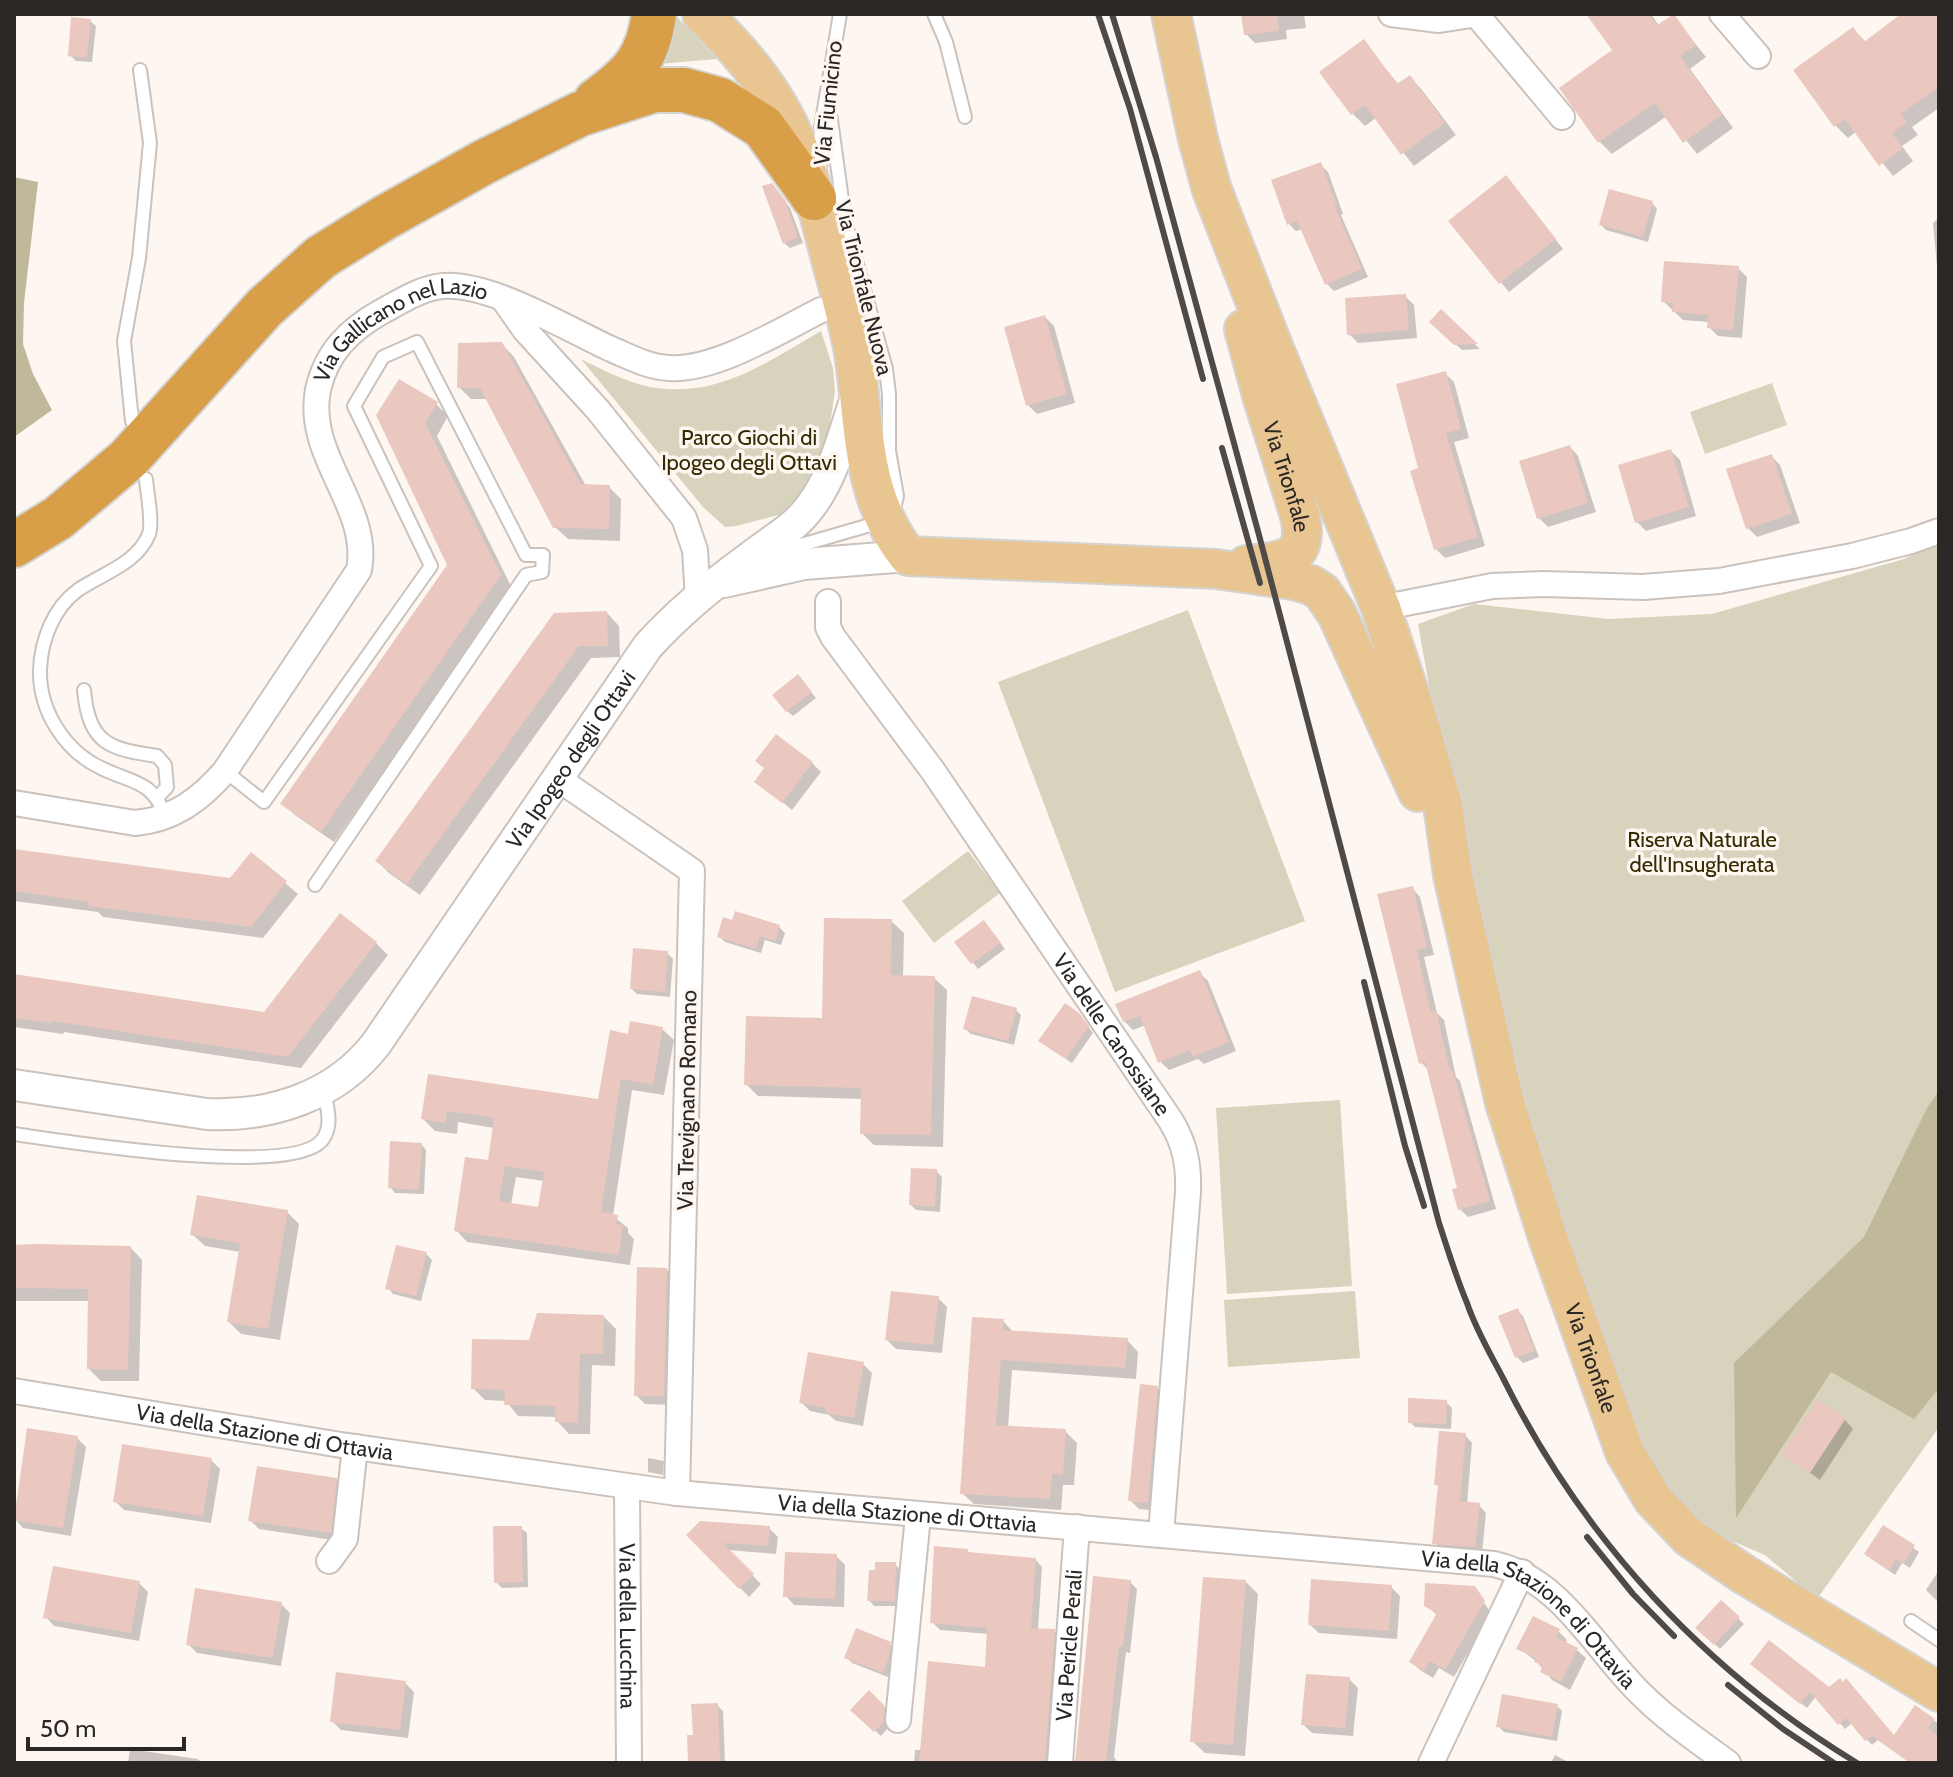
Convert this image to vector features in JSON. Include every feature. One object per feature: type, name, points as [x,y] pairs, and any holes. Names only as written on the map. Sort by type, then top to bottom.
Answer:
[{"type":"highway","points":[[14,575],[91,510],[113,486],[135,453],[265,307],[321,257],[396,211],[580,114],[621,83],[635,68],[651,39],[654,14]]},
{"type":"highway","points":[[580,114],[654,90],[684,90],[720,100],[763,127],[814,198]]},
{"type":"highway","points":[[14,545],[58,518],[135,453]]},
{"type":"main road","name":"Via Trionfale Nuova","points":[[702,14],[741,56],[784,116],[800,154],[851,339],[869,473],[884,521],[908,556]]},
{"type":"main road","name":"Via Trionfale","points":[[1171,14],[1223,250],[1302,528],[1299,549],[1288,558],[1216,569]]},
{"type":"main road","name":"Via Trionfale","points":[[1212,190],[1381,608],[1443,805],[1453,875],[1499,1082],[1518,1149],[1616,1429],[1639,1479],[1670,1520],[1703,1547],[1939,1692]]},
{"type":"main road","name":"Via Ipogeo degli Ottavi","points":[[908,556],[1216,569]]},
{"type":"main road","name":"Via Trionfale","points":[[1216,569],[1305,583],[1325,595],[1394,735],[1453,875]]},
{"type":"street","points":[[1391,14],[1439,20],[1477,14],[1562,117]]},
{"type":"street","points":[[1722,14],[1758,56]]},
{"type":"street","name":"Via Gallicano nel Lazio","points":[[14,803],[135,823],[162,807],[200,797],[225,771],[359,570],[360,537],[316,423],[318,392],[327,360],[353,330],[418,292],[452,285],[503,298],[525,330],[598,410],[684,518],[706,592]]},
{"type":"street","points":[[503,298],[642,362],[668,368],[712,362],[821,310]]},
{"type":"street","name":"Via Trionfale Nuova","points":[[706,592],[786,532],[809,509],[829,473],[857,395]]},
{"type":"street","points":[[1381,608],[1492,586],[1652,587],[1732,579],[1874,551],[1939,531]]},
{"type":"street","name":"Via Ipogeo degli Ottavi","points":[[14,1085],[222,1114],[258,1112],[287,1105],[323,1089],[351,1071],[376,1044],[648,646],[706,592],[804,564],[908,556]]},
{"type":"street","name":"Via delle Canossiane","points":[[828,602],[828,627],[837,642],[933,771],[1171,1121],[1184,1147],[1189,1169],[1188,1192],[1161,1534]]},
{"type":"street","name":"Via Trevignano Romano","points":[[557,778],[692,871],[677,1493]]},
{"type":"street","name":"Via della Stazione di Ottavia","points":[[14,1391],[627,1488],[918,1516],[1494,1564],[1522,1572],[1536,1580],[1564,1606],[1629,1682],[1657,1709],[1728,1763]]},
{"type":"street","points":[[329,1561],[345,1539],[355,1447]]},
{"type":"street","name":"Via della Lucchina","points":[[627,1488],[629,1763]]},
{"type":"street","points":[[898,1720],[918,1516]]},
{"type":"street","name":"Via Pericle Perali","points":[[1060,1763],[1077,1527]]},
{"type":"street","points":[[1431,1763],[1522,1572]]},
{"type":"lane","name":"Via Fiumicino","points":[[826,241],[820,148],[840,14]]},
{"type":"lane","points":[[934,14],[946,42],[965,117]]},
{"type":"lane","points":[[140,70],[150,143],[139,258],[124,341],[135,453],[150,531],[138,551],[122,565],[76,591],[56,614],[42,645],[40,673],[43,699],[55,725],[72,749],[100,768],[139,781],[162,807]]},
{"type":"lane","name":"Via Trionfale Nuova","points":[[828,98],[837,181],[845,221],[888,381],[889,451],[897,496],[892,515],[884,521]]},
{"type":"lane","points":[[225,771],[264,802],[431,566],[354,406],[383,357],[417,342],[526,555],[543,555],[542,572],[526,575],[315,885]]},
{"type":"lane","points":[[706,592],[785,550],[884,521]]},
{"type":"lane","points":[[84,690],[86,709],[97,737],[122,750],[157,756],[165,765],[167,787],[162,807]]},
{"type":"lane","points":[[14,1134],[210,1157],[287,1155],[315,1147],[325,1136],[329,1120],[323,1089]]},
{"type":"lane","points":[[1911,1621],[1939,1640]]},
{"type":"green space","points":[[674,14],[717,59],[658,64]]},
{"type":"green space","name":"Parco Giochi di Ipogeo degli Ottavi","points":[[821,331],[833,368],[835,391],[828,437],[810,494],[793,511],[736,526],[725,527],[703,507],[581,359],[641,385],[697,388],[740,376]]},
{"type":"green space","points":[[1772,383],[1787,425],[1705,454],[1690,412]]},
{"type":"green space","name":"Riserva Naturale dell'Insugherata","points":[[1939,540],[1939,1427],[1817,1599],[1765,1555],[1701,1528],[1654,1477],[1509,1066],[1445,775],[1418,624],[1474,604],[1608,619],[1712,614],[1904,559]]},
{"type":"green space","points":[[1188,610],[1305,921],[1115,992],[998,682]]},
{"type":"green space","points":[[968,851],[1000,893],[934,943],[902,901]]},
{"type":"green space","points":[[1340,1100],[1352,1286],[1227,1294],[1216,1108]]},
{"type":"green space","points":[[1355,1291],[1360,1358],[1228,1367],[1224,1300]]},
{"type":"shaded area","points":[[14,177],[38,182],[24,303],[23,344],[33,374],[52,410],[14,437]]},
{"type":"shaded area","points":[[1939,1091],[1939,1388],[1914,1419],[1831,1372],[1736,1518],[1734,1363],[1864,1237],[1927,1108]]},
{"type":"building","points":[[1241,14],[1277,14],[1279,31],[1244,35]]},
{"type":"building","points":[[1586,14],[1649,14],[1657,25],[1674,14],[1696,45],[1680,56],[1722,115],[1683,143],[1655,103],[1598,143],[1559,88],[1612,50]]},
{"type":"building","points":[[1901,14],[1939,14],[1939,87],[1901,114],[1907,122],[1892,133],[1903,148],[1879,166],[1845,119],[1834,127],[1793,70],[1853,27],[1864,42]]},
{"type":"building","points":[[71,17],[91,19],[87,58],[68,56]]},
{"type":"building","points":[[1364,39],[1397,84],[1410,75],[1445,123],[1401,155],[1365,105],[1351,115],[1319,72]]},
{"type":"building","points":[[1321,162],[1335,207],[1362,269],[1325,285],[1297,221],[1287,225],[1271,180]]},
{"type":"building","points":[[1506,175],[1556,239],[1499,284],[1448,221]]},
{"type":"building","points":[[772,183],[785,200],[798,237],[783,244],[762,186]]},
{"type":"building","points":[[1609,189],[1653,201],[1643,237],[1599,225]]},
{"type":"building","points":[[1664,261],[1739,266],[1733,330],[1707,328],[1708,315],[1672,312],[1673,303],[1661,302]]},
{"type":"building","points":[[1406,294],[1409,330],[1347,335],[1345,298]]},
{"type":"building","points":[[1441,309],[1478,344],[1454,345],[1429,322]]},
{"type":"building","points":[[1045,315],[1067,394],[1026,406],[1004,327]]},
{"type":"building","points":[[502,342],[581,484],[610,485],[609,529],[553,528],[480,388],[457,388],[458,343]]},
{"type":"building","points":[[1446,371],[1461,429],[1446,433],[1478,537],[1434,550],[1410,471],[1418,468],[1396,384]]},
{"type":"building","points":[[399,379],[438,402],[425,423],[501,575],[321,832],[280,804],[447,565],[376,415]]},
{"type":"building","points":[[1570,445],[1588,503],[1537,519],[1519,461]]},
{"type":"building","points":[[1671,449],[1689,507],[1635,523],[1618,465]]},
{"type":"building","points":[[1772,454],[1792,514],[1746,529],[1726,469]]},
{"type":"building","points":[[607,611],[608,646],[579,646],[407,884],[375,861],[554,613]]},
{"type":"building","points":[[798,674],[812,692],[786,712],[772,695]]},
{"type":"building","points":[[776,734],[813,762],[782,803],[754,782],[764,768],[755,761]]},
{"type":"building","points":[[14,849],[230,878],[251,852],[287,881],[251,927],[88,906],[89,902],[14,891]]},
{"type":"building","points":[[1413,886],[1427,947],[1417,950],[1431,1012],[1436,1010],[1450,1071],[1453,1071],[1490,1201],[1458,1210],[1452,1189],[1457,1188],[1425,1062],[1419,1064],[1377,894]]},
{"type":"building","points":[[735,911],[780,925],[776,941],[760,936],[756,949],[717,937],[723,917],[732,920]]},
{"type":"building","points":[[340,913],[377,942],[288,1057],[14,1018],[14,974],[264,1012]]},
{"type":"building","points":[[824,918],[892,919],[891,975],[935,976],[931,1135],[860,1134],[861,1088],[744,1085],[746,1016],[822,1018]]},
{"type":"building","points":[[984,920],[1001,943],[971,964],[954,942]]},
{"type":"building","points":[[633,948],[668,951],[665,992],[630,989]]},
{"type":"building","points":[[1200,970],[1229,1042],[1193,1057],[1190,1050],[1158,1063],[1140,1016],[1123,1022],[1115,1004]]},
{"type":"building","points":[[972,996],[1017,1008],[1008,1041],[963,1029]]},
{"type":"building","points":[[1065,1003],[1079,1013],[1089,1026],[1066,1059],[1038,1041]]},
{"type":"building","points":[[630,1021],[663,1027],[653,1085],[621,1079],[601,1212],[618,1215],[616,1224],[623,1225],[619,1255],[454,1231],[465,1157],[488,1160],[494,1118],[447,1111],[445,1123],[421,1119],[428,1074],[598,1099],[610,1030],[628,1034]],"holes":[[[505,1166],[544,1172],[538,1207],[499,1201]]]},
{"type":"building","points":[[390,1141],[422,1143],[419,1190],[388,1188]]},
{"type":"building","points":[[911,1168],[937,1169],[935,1207],[909,1205]]},
{"type":"building","points":[[197,1195],[288,1210],[268,1329],[227,1322],[240,1243],[190,1235]]},
{"type":"building","points":[[14,1245],[131,1246],[128,1370],[87,1369],[88,1289],[14,1288]]},
{"type":"building","points":[[396,1245],[427,1252],[416,1296],[385,1289]]},
{"type":"building","points":[[637,1267],[667,1268],[664,1396],[634,1396]]},
{"type":"building","points":[[891,1291],[939,1296],[933,1345],[885,1340]]},
{"type":"building","points":[[1518,1308],[1535,1351],[1515,1358],[1498,1316]]},
{"type":"building","points":[[537,1313],[604,1315],[603,1354],[580,1354],[578,1423],[555,1422],[555,1406],[504,1405],[505,1390],[471,1389],[472,1339],[529,1340]]},
{"type":"building","points":[[972,1317],[1004,1319],[1003,1330],[1128,1338],[1125,1368],[1001,1360],[996,1425],[1066,1429],[1063,1475],[1052,1474],[1050,1499],[960,1494]]},
{"type":"building","points":[[808,1352],[864,1362],[854,1418],[825,1413],[826,1408],[799,1403]]},
{"type":"building","points":[[1140,1384],[1158,1386],[1148,1503],[1128,1501]]},
{"type":"building","points":[[1408,1398],[1447,1400],[1446,1424],[1408,1423]]},
{"type":"building","points":[[1817,1400],[1846,1418],[1810,1473],[1781,1455]]},
{"type":"building","points":[[27,1428],[78,1436],[63,1528],[14,1520]]},
{"type":"building","points":[[1439,1431],[1466,1433],[1460,1501],[1480,1503],[1475,1547],[1432,1544]]},
{"type":"building","points":[[122,1444],[212,1458],[203,1516],[113,1502]]},
{"type":"building","points":[[257,1466],[337,1478],[331,1533],[248,1521]]},
{"type":"building","points":[[700,1521],[770,1526],[768,1546],[723,1543],[754,1574],[739,1589],[686,1535]]},
{"type":"building","points":[[1883,1525],[1915,1545],[1903,1564],[1896,1559],[1889,1571],[1864,1554]]},
{"type":"building","points":[[493,1526],[522,1526],[523,1582],[494,1583]]},
{"type":"building","points":[[934,1546],[1036,1558],[1031,1628],[1055,1629],[1045,1763],[919,1763],[928,1661],[985,1667],[987,1628],[930,1623]]},
{"type":"building","points":[[785,1552],[837,1554],[835,1599],[783,1597]]},
{"type":"building","points":[[875,1562],[896,1562],[895,1601],[867,1601],[869,1570],[875,1570]]},
{"type":"building","points":[[53,1566],[140,1581],[131,1633],[43,1618]]},
{"type":"building","points":[[1093,1576],[1131,1580],[1123,1646],[1119,1646],[1106,1763],[1075,1763]]},
{"type":"building","points":[[1203,1577],[1246,1580],[1233,1745],[1190,1742]]},
{"type":"building","points":[[1311,1579],[1392,1585],[1389,1631],[1308,1625]]},
{"type":"building","points":[[1425,1583],[1475,1586],[1485,1601],[1445,1670],[1430,1661],[1424,1671],[1409,1662],[1437,1613],[1424,1606]]},
{"type":"building","points":[[195,1588],[282,1602],[273,1658],[186,1645]]},
{"type":"building","points":[[1721,1600],[1740,1617],[1714,1645],[1695,1628]]},
{"type":"building","points":[[1533,1616],[1560,1629],[1556,1637],[1578,1648],[1561,1682],[1540,1672],[1543,1666],[1534,1662],[1536,1658],[1516,1649]]},
{"type":"building","points":[[856,1628],[891,1642],[883,1673],[844,1658]]},
{"type":"building","points":[[1769,1640],[1829,1687],[1840,1678],[1843,1682],[1846,1678],[1894,1735],[1915,1705],[1935,1719],[1928,1728],[1939,1736],[1939,1763],[1910,1763],[1872,1736],[1865,1741],[1846,1718],[1838,1725],[1810,1692],[1800,1704],[1750,1664]]},
{"type":"building","points":[[336,1672],[406,1681],[400,1730],[330,1722]]},
{"type":"building","points":[[1306,1674],[1350,1677],[1345,1728],[1301,1725]]},
{"type":"building","points":[[869,1690],[884,1705],[884,1722],[874,1732],[850,1710]]},
{"type":"building","points":[[1502,1694],[1558,1704],[1552,1737],[1496,1727]]},
{"type":"building","points":[[718,1703],[720,1763],[688,1763],[687,1735],[693,1735],[691,1704]]},
{"type":"railway","points":[[1098,14],[1130,109],[1203,379]]},
{"type":"railway","points":[[1112,14],[1156,157],[1259,535],[1439,1223],[1475,1323],[1536,1438],[1571,1494],[1610,1547],[1653,1597],[1749,1687],[1801,1727],[1857,1763]]},
{"type":"railway","points":[[1222,448],[1260,583]]},
{"type":"railway","points":[[1364,982],[1405,1146],[1424,1206]]},
{"type":"railway","points":[[1587,1537],[1633,1594],[1674,1636]]},
{"type":"railway","points":[[1728,1685],[1783,1729],[1834,1763]]}]
